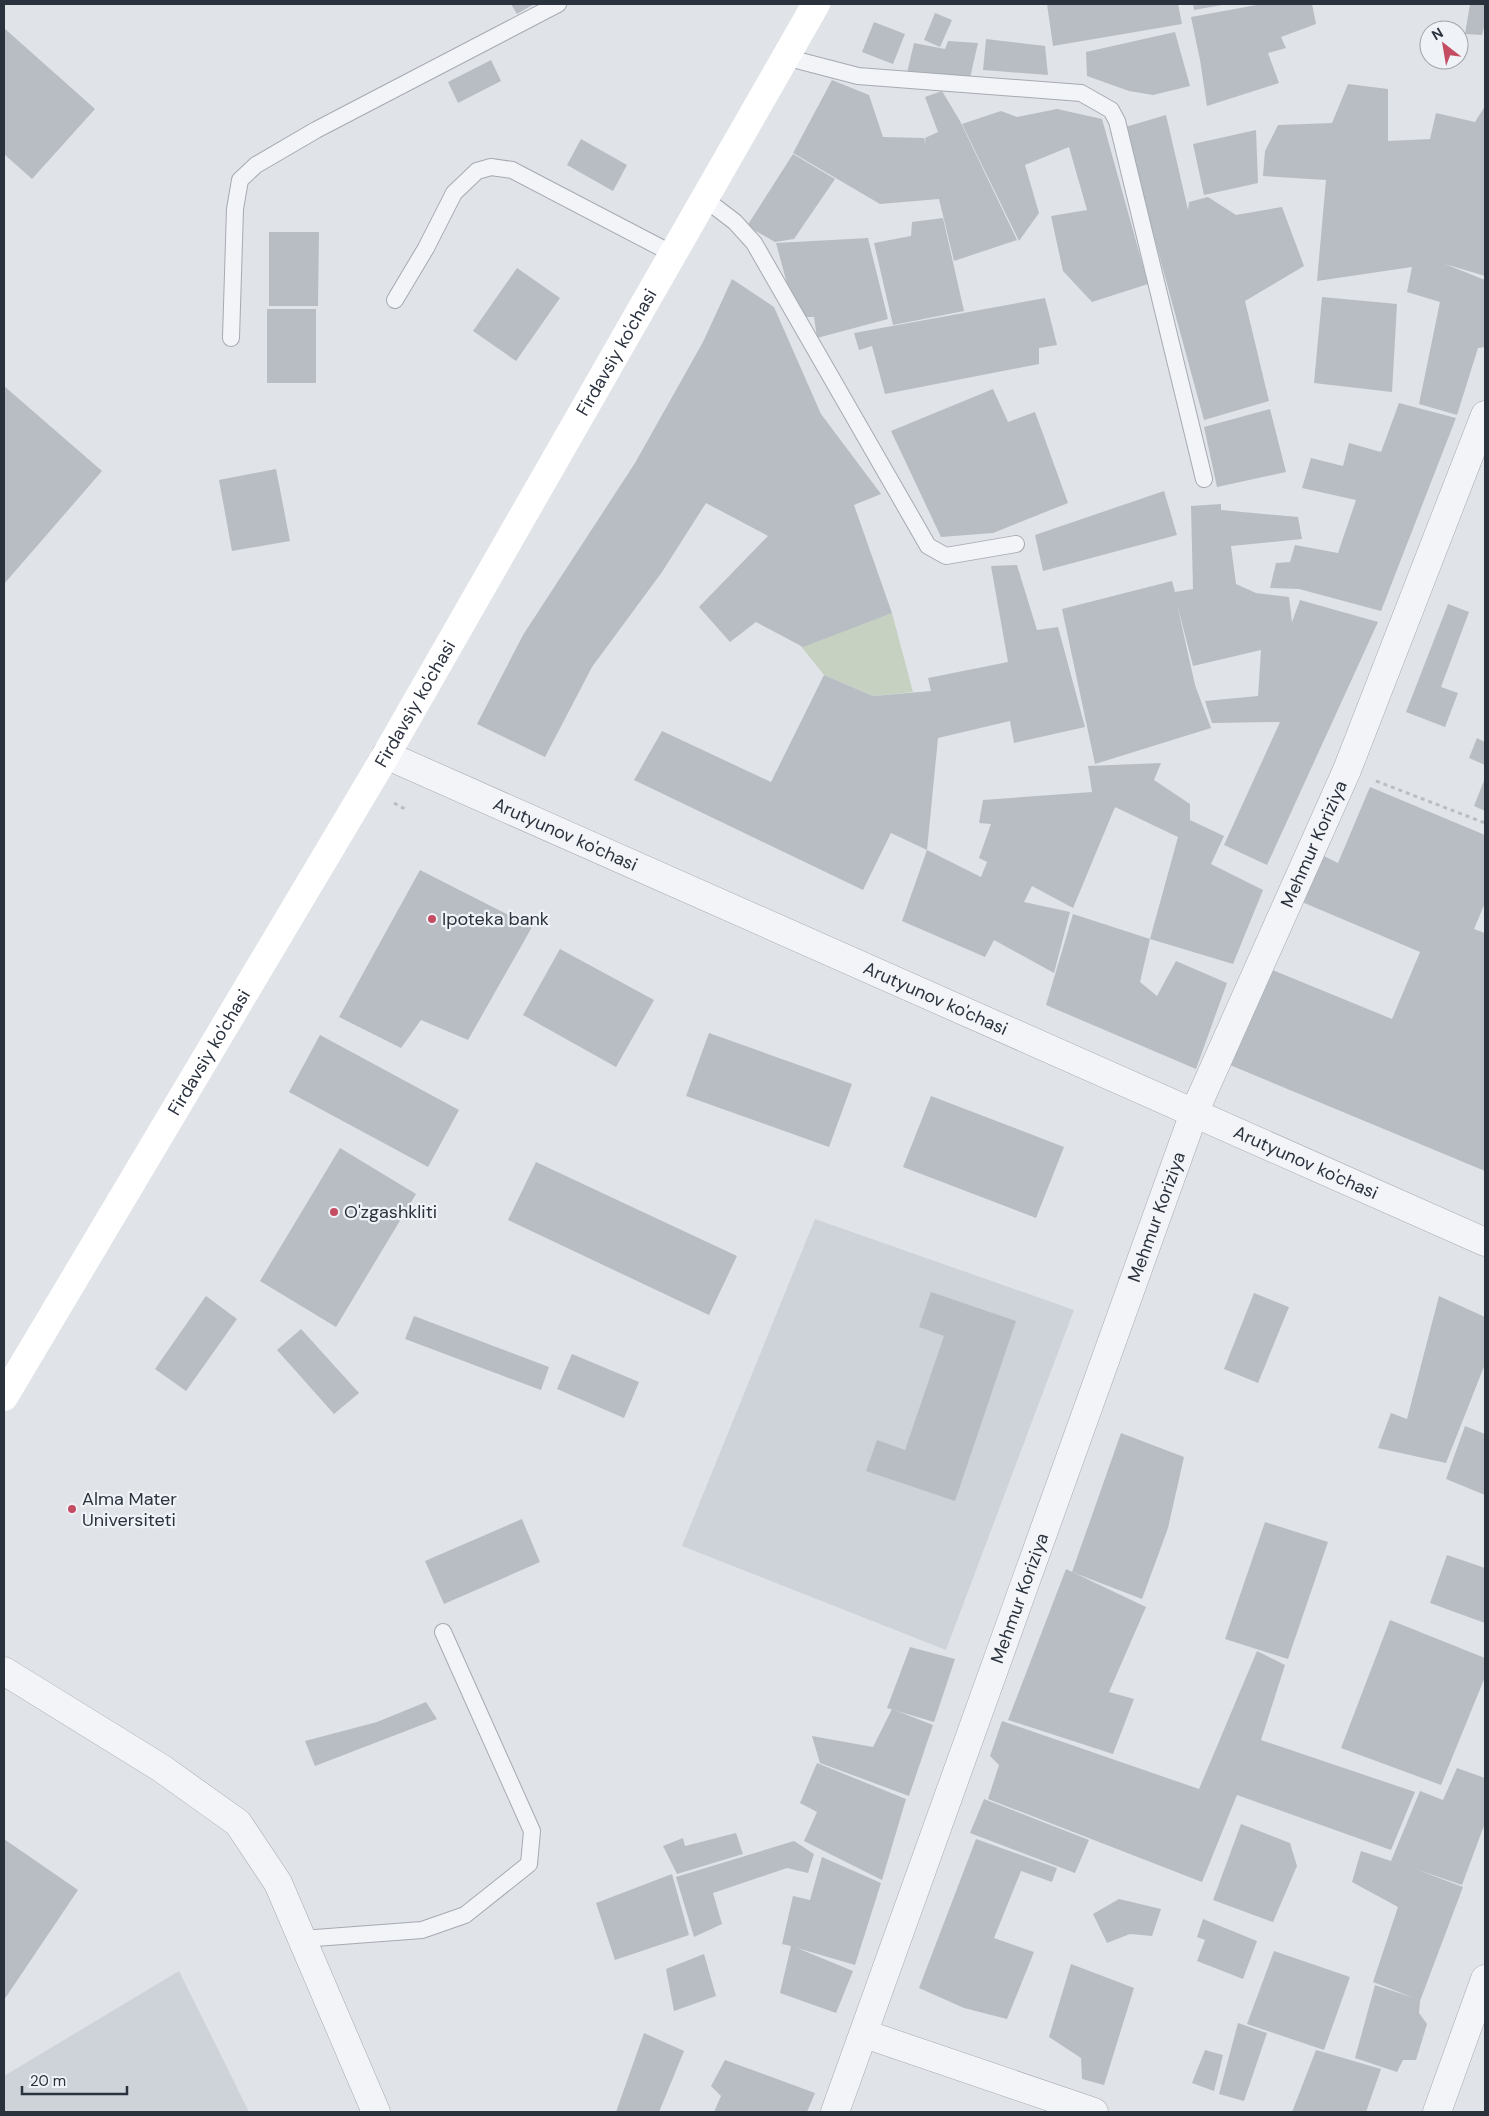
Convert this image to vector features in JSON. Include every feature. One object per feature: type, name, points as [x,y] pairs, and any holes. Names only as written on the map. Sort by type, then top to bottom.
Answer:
[{"type":"main road","name":"Firdavsiy ko'chasi","points":[[4,1396],[386,755],[816,4]]},
{"type":"street","name":"Mehmur Koriziya","points":[[835,2112],[865,2034],[1194,1113],[1347,770],[1485,416]]},
{"type":"street","name":"Arutyunov ko'chasi","points":[[386,755],[1485,1242]]},
{"type":"street","points":[[4,1671],[161,1768],[238,1824],[278,1883],[376,2112]]},
{"type":"street","points":[[1437,2112],[1485,1979]]},
{"type":"street","points":[[865,2034],[1094,2112]]},
{"type":"lane","points":[[231,338],[236,209],[240,180],[256,165],[316,130],[558,4]]},
{"type":"lane","points":[[785,57],[858,76],[1080,93],[1112,110],[1117,121],[1150,252],[1204,479]]},
{"type":"lane","points":[[395,300],[426,248],[454,193],[478,171],[491,166],[512,170],[673,254]]},
{"type":"lane","points":[[704,199],[735,222],[754,243],[928,546],[946,556],[1016,544]]},
{"type":"lane","points":[[302,1939],[422,1930],[465,1916],[529,1864],[532,1830],[443,1632]]},
{"type":"path","points":[[1347,770],[1485,823]]},
{"type":"shaded area","points":[[815,1219],[1074,1310],[946,1650],[682,1546]]},
{"type":"shaded area","points":[[179,1971],[249,2112],[4,2112],[4,2076]]},
{"type":"green space","points":[[892,613],[913,692],[873,696],[824,675],[800,645]]},
{"type":"building","points":[[511,4],[534,4],[517,14]]},
{"type":"building","points":[[1047,4],[1178,4],[1182,24],[1053,46]]},
{"type":"building","points":[[1193,4],[1222,4],[1222,5],[1194,10]]},
{"type":"building","points":[[1262,4],[1312,4],[1316,24],[1281,37],[1286,48],[1268,53],[1279,83],[1207,106],[1191,17]]},
{"type":"building","points":[[1470,4],[1485,4],[1485,23],[1482,35],[1469,34],[1469,20],[1467,20]]},
{"type":"building","points":[[935,13],[952,20],[940,47],[924,40]]},
{"type":"building","points":[[874,22],[905,34],[893,64],[862,52]]},
{"type":"building","points":[[4,28],[95,109],[32,179],[4,154]]},
{"type":"building","points":[[1175,32],[1190,86],[1153,95],[1129,91],[1087,76],[1086,52]]},
{"type":"building","points":[[986,39],[1045,46],[1048,75],[983,70]]},
{"type":"building","points":[[948,41],[978,43],[970,78],[907,73],[914,43],[945,49]]},
{"type":"building","points":[[491,60],[501,81],[458,103],[448,82]]},
{"type":"building","points":[[832,80],[869,95],[883,137],[924,138],[926,144],[925,138],[938,132],[925,97],[942,91],[960,121],[1017,240],[954,261],[939,199],[880,204],[793,153]]},
{"type":"building","points":[[1348,84],[1388,89],[1388,141],[1430,139],[1436,113],[1475,122],[1485,106],[1485,276],[1445,264],[1485,280],[1485,347],[1478,348],[1457,415],[1419,404],[1440,302],[1407,292],[1412,267],[1317,281],[1326,180],[1263,176],[1265,151],[1278,125],[1332,123]]},
{"type":"building","points":[[1057,109],[1102,119],[1148,284],[1092,302],[1063,271],[1051,216],[1087,210],[1069,147],[1025,165],[1039,213],[1019,241],[962,124],[1001,111],[1017,117]]},
{"type":"building","points":[[1166,115],[1188,210],[1189,202],[1208,197],[1236,215],[1282,207],[1304,266],[1245,301],[1269,401],[1204,420],[1152,229],[1122,128]]},
{"type":"building","points":[[1256,130],[1258,183],[1204,195],[1193,144]]},
{"type":"building","points":[[581,139],[627,165],[613,191],[567,165]]},
{"type":"building","points":[[793,154],[835,179],[794,239],[775,242],[747,226]]},
{"type":"building","points":[[943,218],[964,311],[893,325],[874,243],[911,236],[912,222]]},
{"type":"building","points":[[269,232],[319,232],[318,306],[269,306]]},
{"type":"building","points":[[868,238],[888,319],[817,338],[814,317],[796,317],[776,243]]},
{"type":"building","points":[[517,268],[560,298],[516,361],[473,331]]},
{"type":"building","points":[[732,279],[774,307],[821,414],[881,494],[854,505],[892,613],[803,647],[756,622],[730,642],[699,607],[768,536],[706,503],[662,572],[592,667],[545,757],[477,724],[523,635],[635,463],[703,342]]},
{"type":"building","points":[[1322,297],[1397,304],[1392,392],[1314,383]]},
{"type":"building","points":[[1045,298],[1057,345],[1039,348],[1039,364],[885,394],[872,346],[859,350],[854,333]]},
{"type":"building","points":[[267,309],[316,309],[316,383],[267,383]]},
{"type":"building","points":[[4,386],[102,471],[4,584]]},
{"type":"building","points":[[993,389],[1008,422],[1035,412],[1068,503],[993,533],[941,537],[891,431]]},
{"type":"building","points":[[1399,403],[1456,418],[1381,611],[1299,589],[1270,588],[1276,563],[1290,562],[1295,545],[1338,553],[1356,500],[1302,488],[1311,458],[1343,466],[1349,443],[1381,452]]},
{"type":"building","points":[[1270,409],[1286,472],[1217,487],[1204,427]]},
{"type":"building","points":[[276,469],[290,541],[232,551],[219,480]]},
{"type":"building","points":[[1164,491],[1177,535],[1043,571],[1035,535]]},
{"type":"building","points":[[1221,504],[1221,510],[1298,517],[1302,539],[1231,546],[1236,584],[1256,593],[1289,597],[1292,622],[1300,600],[1378,622],[1267,865],[1224,845],[1280,722],[1212,723],[1205,701],[1258,696],[1261,650],[1193,666],[1177,604],[1195,685],[1211,728],[1095,764],[1062,609],[1172,581],[1175,592],[1193,589],[1191,506]]},
{"type":"building","points":[[1017,565],[1037,630],[1058,627],[1085,727],[1014,743],[1010,721],[938,738],[927,850],[891,833],[863,890],[634,780],[662,731],[771,782],[824,675],[873,696],[931,691],[928,678],[1008,662],[991,566]]},
{"type":"building","points":[[1448,604],[1469,612],[1441,687],[1458,693],[1445,727],[1406,712]]},
{"type":"building","points":[[1477,738],[1485,742],[1485,765],[1469,758]]},
{"type":"building","points":[[1161,763],[1154,780],[1190,804],[1190,820],[1224,836],[1211,864],[1263,890],[1233,964],[1150,939],[1178,837],[1115,807],[1073,908],[1032,886],[1024,902],[1070,912],[1054,973],[994,940],[985,957],[902,921],[927,850],[981,877],[987,862],[979,858],[991,824],[979,823],[983,800],[1092,792],[1088,766]]},
{"type":"building","points":[[1485,778],[1485,811],[1474,806]]},
{"type":"building","points":[[1370,787],[1485,835],[1485,903],[1474,929],[1485,933],[1485,1171],[1230,1065],[1270,969],[1392,1019],[1420,952],[1302,902],[1322,855],[1338,863]]},
{"type":"building","points":[[420,870],[532,927],[468,1040],[421,1020],[401,1048],[339,1017]]},
{"type":"building","points":[[1073,914],[1150,939],[1140,982],[1157,996],[1176,961],[1227,983],[1196,1069],[1046,1005]]},
{"type":"building","points":[[560,949],[654,1000],[616,1067],[523,1015]]},
{"type":"building","points":[[709,1033],[852,1084],[829,1147],[686,1096]]},
{"type":"building","points":[[320,1035],[459,1110],[428,1167],[289,1092]]},
{"type":"building","points":[[931,1096],[1064,1147],[1036,1218],[903,1167]]},
{"type":"building","points":[[340,1148],[416,1194],[336,1327],[260,1281]]},
{"type":"building","points":[[536,1162],[737,1256],[709,1315],[508,1220]]},
{"type":"building","points":[[931,1292],[1016,1321],[955,1501],[866,1471],[877,1440],[905,1450],[944,1336],[919,1327]]},
{"type":"building","points":[[1254,1293],[1289,1307],[1258,1383],[1224,1369]]},
{"type":"building","points":[[206,1296],[237,1319],[186,1391],[155,1369]]},
{"type":"building","points":[[1439,1296],[1485,1317],[1485,1364],[1446,1463],[1378,1448],[1391,1413],[1407,1419]]},
{"type":"building","points":[[414,1316],[549,1367],[541,1390],[405,1339]]},
{"type":"building","points":[[301,1329],[359,1393],[334,1414],[277,1350]]},
{"type":"building","points":[[572,1354],[639,1382],[624,1418],[557,1389]]},
{"type":"building","points":[[1465,1426],[1485,1434],[1485,1495],[1446,1479]]},
{"type":"building","points":[[1121,1433],[1184,1457],[1168,1528],[1142,1599],[1072,1572]]},
{"type":"building","points":[[522,1519],[540,1562],[444,1604],[425,1561]]},
{"type":"building","points":[[1265,1522],[1328,1542],[1288,1659],[1225,1639]]},
{"type":"building","points":[[1447,1555],[1485,1568],[1485,1623],[1430,1603]]},
{"type":"building","points":[[1066,1569],[1146,1607],[1109,1692],[1134,1699],[1113,1754],[1008,1720]]},
{"type":"building","points":[[1390,1620],[1485,1658],[1485,1677],[1441,1785],[1341,1748]]},
{"type":"building","points":[[910,1647],[955,1659],[934,1722],[887,1708]]},
{"type":"building","points":[[1257,1651],[1285,1665],[1261,1740],[1415,1792],[1391,1850],[1237,1795],[1202,1882],[988,1799],[999,1765],[990,1756],[1002,1721],[1199,1789]]},
{"type":"building","points":[[426,1702],[437,1719],[315,1766],[305,1741],[377,1722]]},
{"type":"building","points":[[892,1709],[933,1725],[909,1796],[820,1763],[812,1736],[873,1747]]},
{"type":"building","points":[[817,1763],[906,1799],[882,1880],[804,1841],[817,1812],[800,1803]]},
{"type":"building","points":[[1457,1768],[1485,1778],[1485,1823],[1462,1885],[1415,1869],[1463,1887],[1420,2001],[1419,2013],[1427,2024],[1416,2060],[1403,2060],[1397,2072],[1355,2058],[1375,1985],[1414,1998],[1373,1982],[1398,1907],[1352,1882],[1361,1851],[1391,1861],[1420,1791],[1443,1800]]},
{"type":"building","points":[[984,1799],[1089,1840],[1075,1873],[970,1833]]},
{"type":"building","points":[[1241,1824],[1290,1843],[1297,1866],[1273,1922],[1213,1900]]},
{"type":"building","points":[[736,1833],[743,1854],[677,1874],[663,1846],[683,1838],[685,1846]]},
{"type":"building","points":[[4,1839],[78,1890],[4,2000]]},
{"type":"building","points":[[976,1839],[1057,1868],[1052,1882],[1021,1871],[994,1938],[1034,1952],[1007,2019],[964,2008],[919,1988]]},
{"type":"building","points":[[794,1841],[814,1854],[808,1873],[787,1868],[713,1893],[722,1924],[694,1937],[676,1877]]},
{"type":"building","points":[[822,1857],[881,1883],[855,1965],[797,1948],[853,1971],[836,2013],[780,1993],[791,1946],[782,1944],[793,1896],[810,1900]]},
{"type":"building","points":[[672,1874],[689,1935],[615,1960],[596,1903]]},
{"type":"building","points":[[1119,1899],[1161,1909],[1152,1936],[1130,1934],[1107,1943],[1093,1914]]},
{"type":"building","points":[[1203,1919],[1257,1941],[1243,1979],[1197,1961],[1205,1940],[1197,1937]]},
{"type":"building","points":[[1274,1951],[1350,1977],[1324,2050],[1247,2024]]},
{"type":"building","points":[[704,1954],[716,1996],[674,2011],[666,1969]]},
{"type":"building","points":[[1071,1964],[1134,1988],[1104,2085],[1082,2079],[1081,2058],[1049,2037]]},
{"type":"building","points":[[1238,2023],[1267,2033],[1244,2101],[1219,2094]]},
{"type":"building","points":[[644,2033],[684,2051],[659,2112],[616,2112]]},
{"type":"building","points":[[1205,2050],[1223,2055],[1214,2091],[1192,2083]]},
{"type":"building","points":[[1316,2050],[1381,2069],[1366,2112],[1292,2112]]},
{"type":"building","points":[[725,2060],[815,2093],[807,2112],[714,2112],[721,2096],[711,2086]]},
{"type":"place","name":"Ipoteka bank","points":[[432,919]]},
{"type":"place","name":"O'zgashkliti","points":[[334,1212]]},
{"type":"place","name":"Alma Mater Universiteti","points":[[72,1509]]}]
